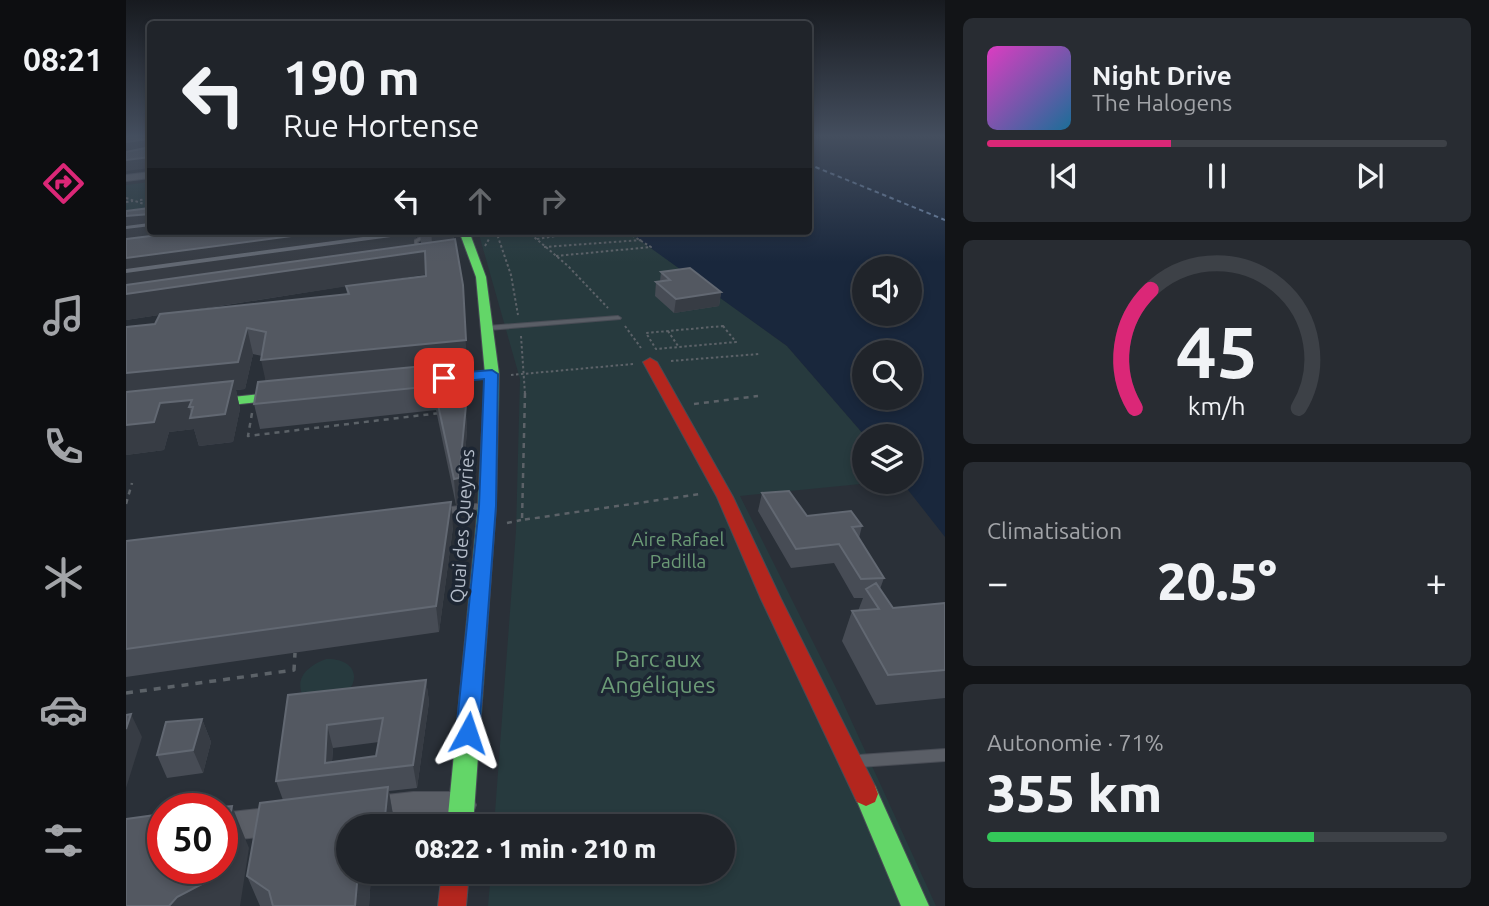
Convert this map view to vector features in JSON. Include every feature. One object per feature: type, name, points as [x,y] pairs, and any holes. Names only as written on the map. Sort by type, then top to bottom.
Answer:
[{"type":"main road","name":"Quai des Queyries","points":[[461,814],[487,506],[488,328],[481,277],[466,254],[464,235]]},
{"type":"main road","points":[[650,362],[726,498],[771,599],[852,762],[915,906]]},
{"type":"main road","points":[[183,406],[309,393]]},
{"type":"main road","points":[[452,906],[455,884]]},
{"type":"street","points":[[396,250],[424,249],[409,262]]},
{"type":"street","points":[[345,813],[413,804],[457,814]]},
{"type":"street","points":[[238,825],[304,818]]},
{"type":"lane","points":[[488,328],[618,318]]},
{"type":"lane","points":[[432,513],[487,506]]},
{"type":"lane","points":[[852,762],[945,755]]},
{"type":"path","points":[[126,200],[147,200]]},
{"type":"path","points":[[139,201],[147,205]]},
{"type":"path","points":[[498,235],[510,275],[526,374],[522,520],[709,493]]},
{"type":"path","points":[[531,235],[618,318],[650,362]]},
{"type":"path","points":[[536,240],[565,235]]},
{"type":"path","points":[[556,256],[651,247],[633,235]]},
{"type":"path","points":[[489,239],[499,238]]},
{"type":"path","points":[[544,247],[642,240]]},
{"type":"path","points":[[723,326],[736,342],[679,347],[656,349],[646,333],[723,326]]},
{"type":"path","points":[[668,331],[679,347]]},
{"type":"path","points":[[526,374],[758,354]]},
{"type":"path","points":[[684,405],[758,396]]},
{"type":"path","points":[[254,399],[248,436],[449,412]]},
{"type":"path","points":[[126,504],[132,483]]},
{"type":"path","points":[[126,693],[294,670],[295,653]]},
{"type":"green space","points":[[147,182],[147,221],[126,223],[126,185]]},
{"type":"green space","name":"Parc aux Angéliques","points":[[479,235],[634,235],[787,346],[855,424],[852,424],[852,485],[740,496],[840,696],[936,906],[488,906],[490,884],[735,884],[735,814],[495,814],[516,531],[520,379]]},
{"type":"green space","points":[[326,659],[341,661],[351,668],[354,678],[348,692],[302,694],[300,687],[303,676],[315,664]]},
{"type":"water","points":[[812,177],[945,177],[945,537],[911,494],[922,494],[922,424],[855,424],[787,346],[633,235],[812,235]]},
{"type":"building","points":[[147,208],[147,214],[126,216],[126,211]]},
{"type":"building","points":[[159,235],[299,235],[126,258],[126,239]]},
{"type":"building","points":[[385,235],[398,235],[126,272]]},
{"type":"building","points":[[455,239],[463,285],[466,340],[261,360],[266,332],[247,328],[238,362],[126,373],[126,327],[155,324],[160,314],[349,294],[346,286],[426,276],[425,251],[126,294],[126,285]]},
{"type":"building","points":[[690,268],[721,292],[676,299],[656,282],[670,280],[661,272]]},
{"type":"building","points":[[465,362],[462,405],[466,405],[459,478],[454,479],[434,386],[254,404],[258,382]]},
{"type":"building","points":[[233,381],[225,414],[190,418],[193,407],[189,407],[192,400],[160,403],[154,422],[126,425],[126,392]]},
{"type":"building","points":[[789,491],[807,516],[851,511],[862,526],[852,527],[884,578],[861,579],[839,544],[796,549],[762,493]]},
{"type":"building","points":[[451,502],[436,606],[126,649],[126,541]]},
{"type":"building","points":[[876,583],[893,608],[945,603],[945,670],[888,675],[852,611],[879,609],[866,589]]},
{"type":"building","points":[[426,680],[413,765],[276,781],[288,695]],"holes":[[[383,718],[376,756],[325,763],[327,725]]]},
{"type":"building","points":[[131,714],[126,729],[126,715]]},
{"type":"building","points":[[202,719],[193,750],[157,755],[166,722]]},
{"type":"building","points":[[388,787],[385,814],[336,814],[336,884],[357,884],[355,906],[273,906],[269,891],[247,876],[260,803]]},
{"type":"building","points":[[147,816],[147,884],[202,884],[177,897],[169,906],[126,906],[126,819]]},
{"type":"ferry route","points":[[840,177],[945,220]]},
{"type":"traffic: fast","points":[[461,814],[487,506],[492,374],[481,277],[465,235]]},
{"type":"traffic: fast","points":[[204,404],[291,395]]},
{"type":"traffic: fast","points":[[866,794],[915,906]]},
{"type":"traffic: jam","points":[[650,362],[725,497],[771,599],[866,794]]},
{"type":"traffic: jam","points":[[452,906],[455,884]]},
{"type":"route","points":[[444,378],[492,374],[487,506],[468,733]]},
{"type":"park label","name":"Aire Rafael Padilla","points":[[678,550]]}]
